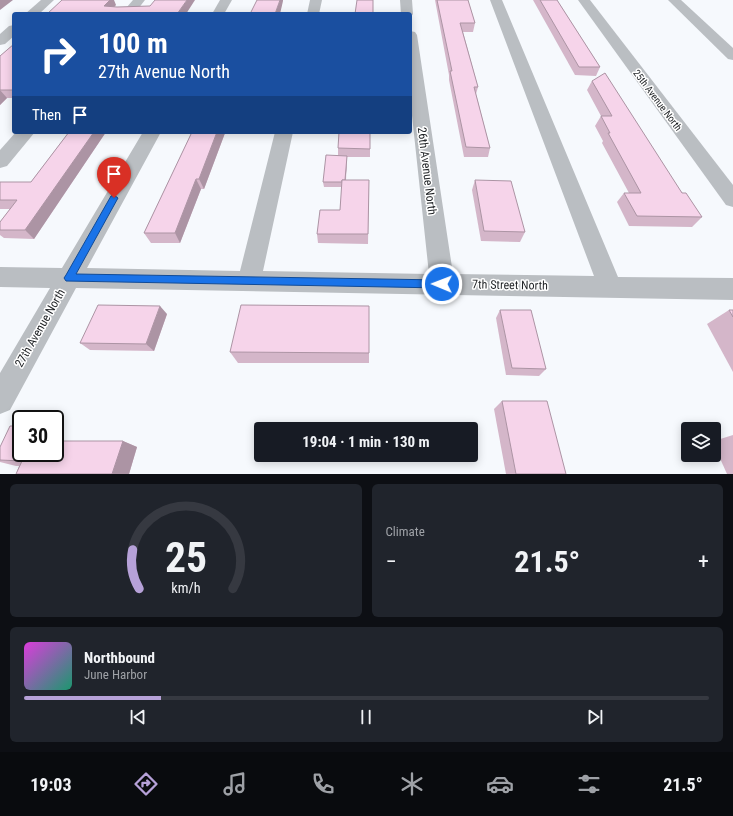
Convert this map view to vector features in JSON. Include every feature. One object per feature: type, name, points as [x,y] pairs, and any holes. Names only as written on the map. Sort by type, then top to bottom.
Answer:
[{"type":"street","points":[[33,12],[48,0]]},
{"type":"street","points":[[129,12],[139,0]]},
{"type":"street","points":[[219,12],[226,0]]},
{"type":"street","points":[[313,12],[316,0]]},
{"type":"street","points":[[406,0],[407,12]]},
{"type":"street","points":[[496,0],[610,287]]},
{"type":"street","name":"25th Avenue North","points":[[584,0],[733,200]]},
{"type":"street","points":[[674,0],[733,56]]},
{"type":"street","points":[[0,41],[12,31]]},
{"type":"street","name":"26th Avenue North","points":[[412,51],[442,284]]},
{"type":"street","points":[[0,162],[24,134]]},
{"type":"street","name":"27th Avenue North","points":[[0,400],[151,134]]},
{"type":"street","points":[[249,281],[284,134]]},
{"type":"street","name":"7th Street North","points":[[0,277],[733,289]]},
{"type":"building","points":[[62,0],[110,0],[104,6],[117,7],[150,6],[155,0],[187,0],[178,12],[49,12]]},
{"type":"building","points":[[257,0],[280,0],[276,12],[251,12]]},
{"type":"building","points":[[357,0],[373,0],[373,12],[355,12]]},
{"type":"building","points":[[437,0],[468,0],[475,23],[460,23],[478,87],[474,87],[490,148],[466,147]]},
{"type":"building","points":[[540,0],[557,0],[600,67],[579,67]]},
{"type":"building","points":[[12,46],[12,90],[0,90],[0,56]]},
{"type":"building","points":[[605,73],[682,193],[686,193],[702,217],[637,216],[624,193],[641,193],[608,133],[610,133],[601,116],[612,116],[592,81]]},
{"type":"building","points":[[67,134],[93,134],[25,230],[0,230],[0,222],[17,200],[0,200],[0,182],[31,182]]},
{"type":"building","points":[[191,134],[216,134],[199,179],[196,179],[175,233],[144,233]]},
{"type":"building","points":[[339,134],[370,134],[370,149],[338,148]]},
{"type":"building","points":[[326,155],[347,156],[345,180],[342,180],[342,182],[323,182]]},
{"type":"building","points":[[342,180],[369,180],[368,234],[317,234],[320,210],[340,210]]},
{"type":"building","points":[[475,180],[511,181],[525,232],[484,231]]},
{"type":"building","points":[[98,305],[160,306],[146,344],[80,343]]},
{"type":"building","points":[[241,305],[369,306],[369,353],[230,352]]},
{"type":"building","points":[[500,310],[531,310],[546,369],[512,368]]},
{"type":"building","points":[[729,310],[733,310],[733,317]]},
{"type":"building","points":[[502,401],[547,401],[566,474],[516,474]]},
{"type":"building","points":[[10,426],[12,426],[12,461],[0,460],[0,447]]},
{"type":"building","points":[[64,441],[123,441],[112,474],[16,474],[22,462],[64,462]]},
{"type":"route","points":[[114,198],[69,278],[442,284]]}]
